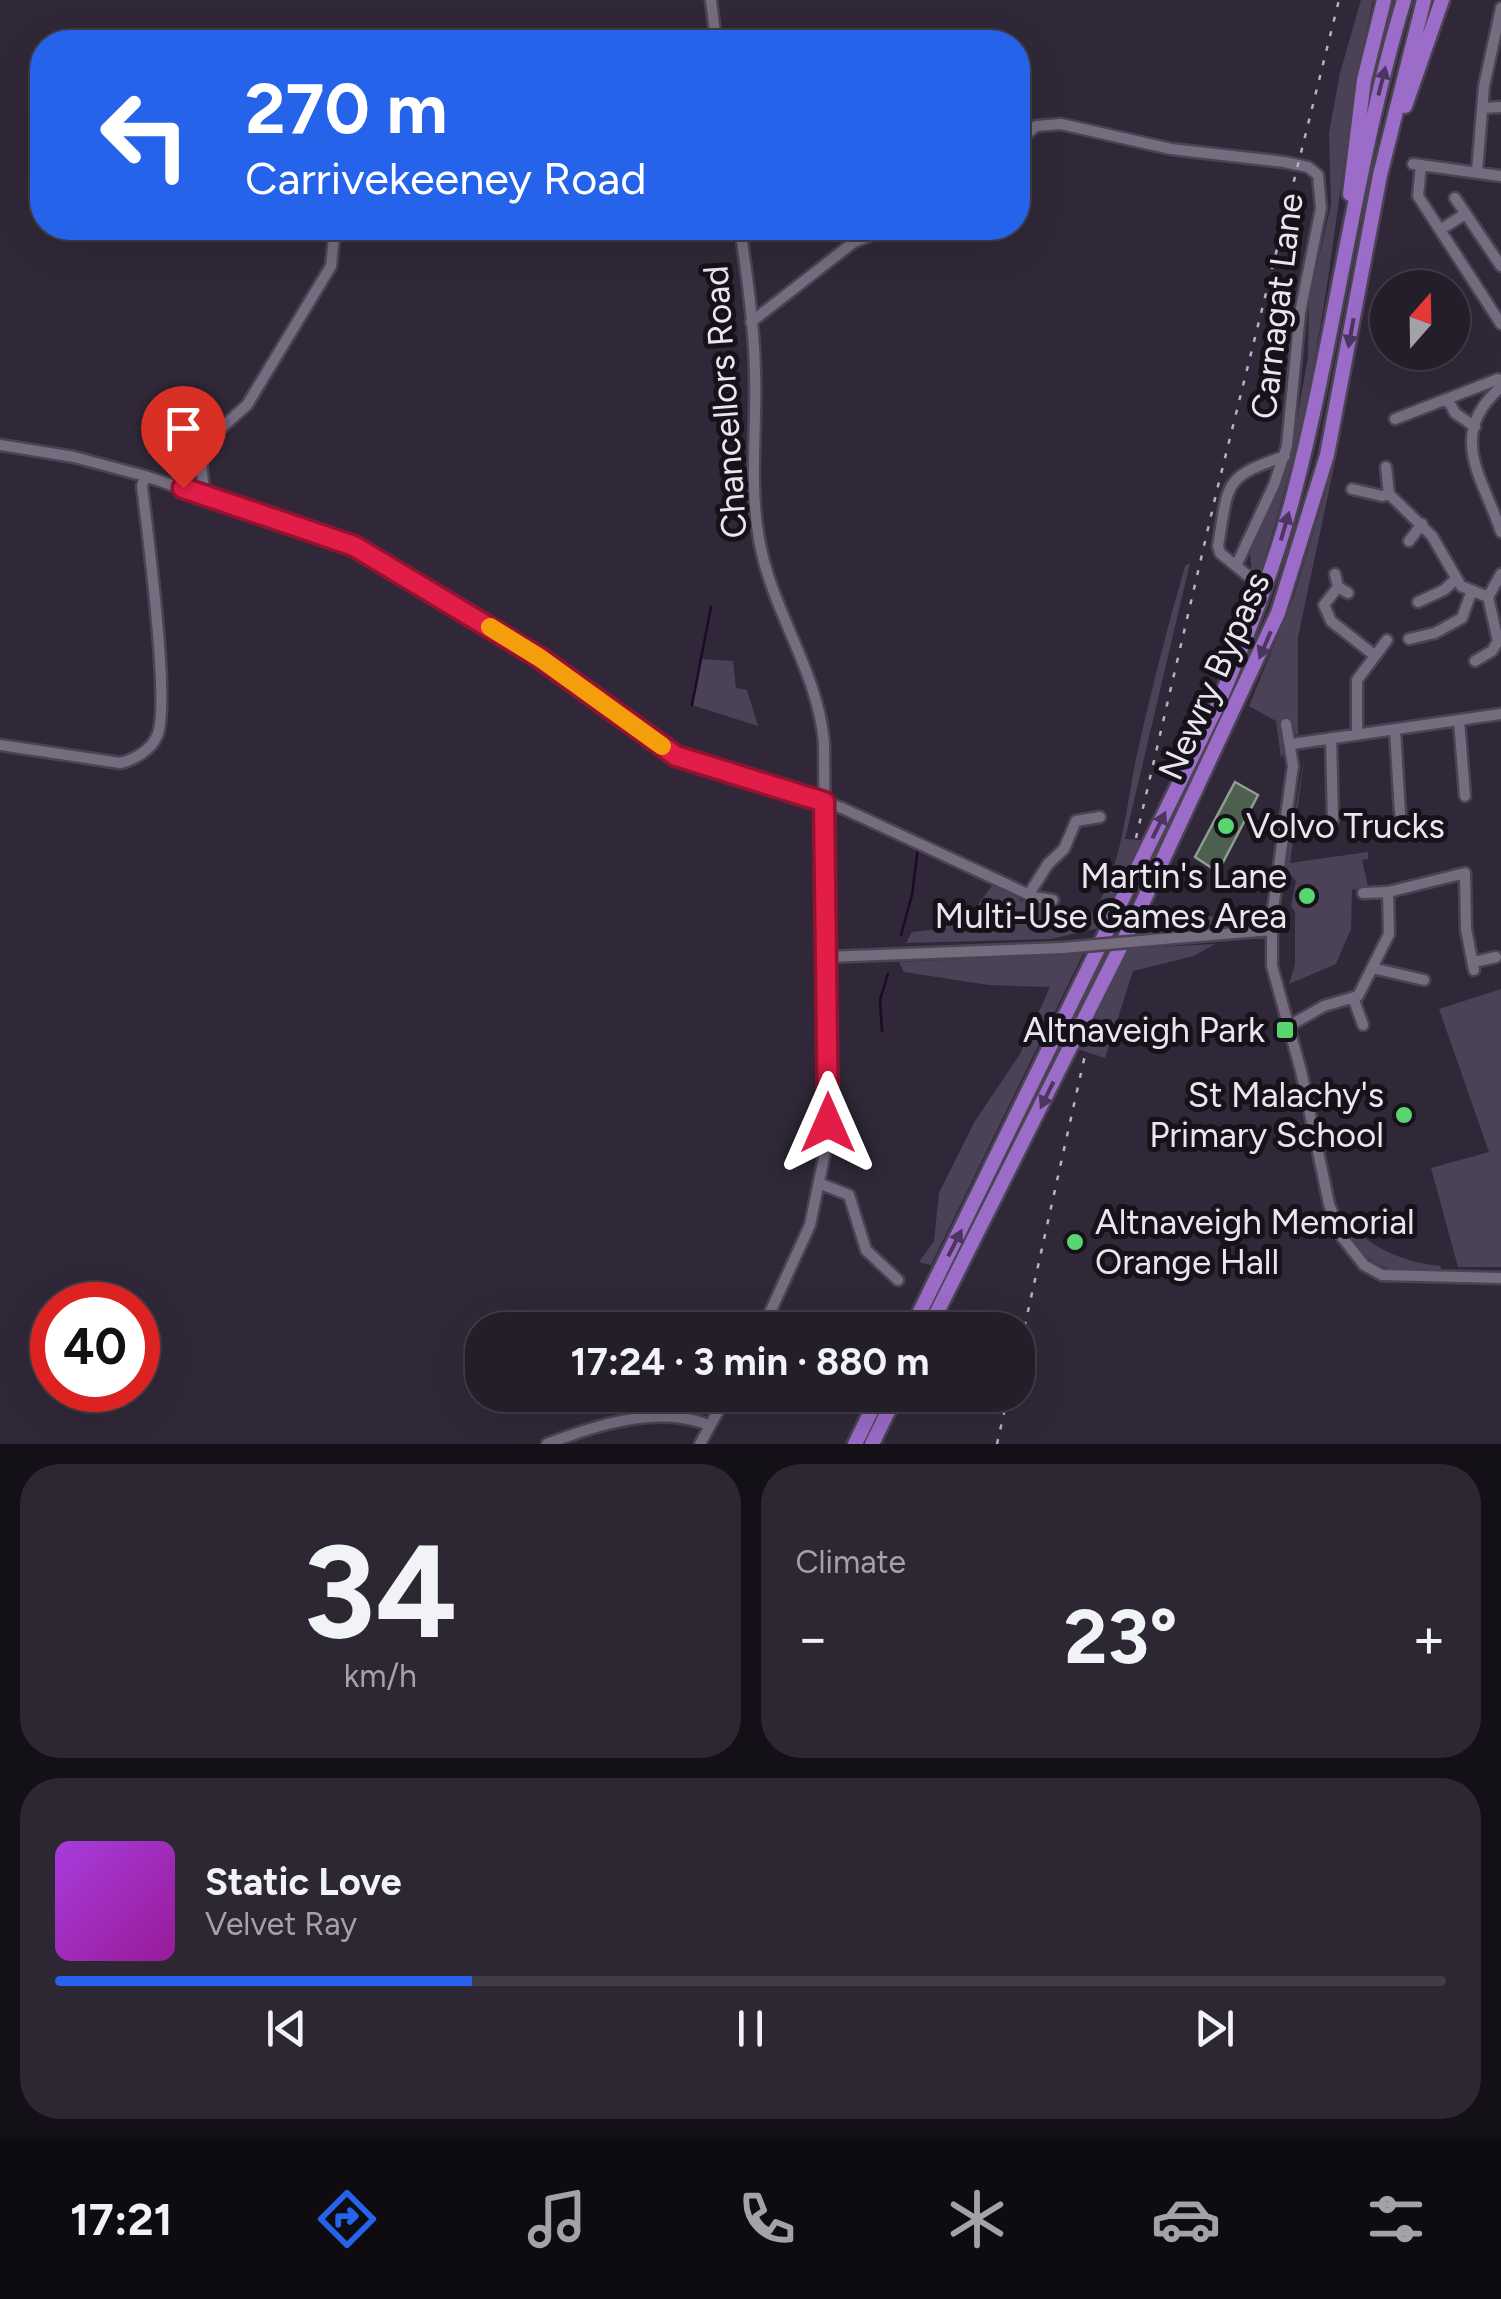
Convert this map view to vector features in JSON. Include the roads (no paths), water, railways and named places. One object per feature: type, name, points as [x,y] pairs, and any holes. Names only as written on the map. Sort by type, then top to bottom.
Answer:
[{"type":"highway","points":[[1348,244],[1350,184],[1364,80],[1384,0]]},
{"type":"highway","name":"Newry Bypass","points":[[920,1312],[1210,720],[1253,622],[1293,497],[1372,120],[1404,0]]},
{"type":"highway","name":"Newry Bypass","points":[[937,1312],[1142,904],[1278,613],[1327,455],[1375,202],[1424,0]]},
{"type":"highway","points":[[1375,202],[1442,0]]},
{"type":"highway","points":[[855,1444],[871,1412]]},
{"type":"highway","points":[[872,1444],[888,1412]]},
{"type":"street","points":[[711,0],[715,30]]},
{"type":"street","points":[[1477,172],[1488,63],[1501,8]]},
{"type":"street","points":[[1488,63],[1501,64]]},
{"type":"street","points":[[1482,108],[1501,107]]},
{"type":"street","name":"Carnagat Lane","points":[[1030,131],[1036,126],[1061,124],[1172,148],[1284,162],[1308,168],[1318,176],[1321,208],[1300,313],[1284,456],[1236,566]]},
{"type":"street","points":[[1501,176],[1417,165],[1418,196],[1501,324]]},
{"type":"street","points":[[1455,198],[1501,266]]},
{"type":"street","points":[[1440,230],[1465,214]]},
{"type":"street","points":[[204,495],[200,447],[246,405],[331,266],[334,240]]},
{"type":"street","name":"Chancellors Road","points":[[741,240],[755,376],[752,494],[766,571],[820,715],[824,802],[828,1108],[821,1184],[803,1245],[771,1312]]},
{"type":"street","points":[[751,322],[859,240]]},
{"type":"street","points":[[1395,419],[1448,400],[1499,389]]},
{"type":"street","points":[[1499,389],[1475,428],[1472,465],[1501,532]]},
{"type":"street","points":[[1448,400],[1455,413],[1475,428]]},
{"type":"street","points":[[0,446],[74,457],[146,476],[354,546],[540,658],[676,756],[824,802],[1029,894],[1052,900]]},
{"type":"street","points":[[1247,575],[1218,546],[1232,482],[1244,471],[1284,456]]},
{"type":"street","points":[[1389,494],[1390,471]]},
{"type":"street","points":[[0,745],[120,762],[138,756],[158,736],[160,697],[142,486],[146,476]]},
{"type":"street","points":[[1352,489],[1389,494]]},
{"type":"street","points":[[1389,494],[1422,524],[1456,580],[1470,593],[1488,597]]},
{"type":"street","points":[[1409,541],[1422,524]]},
{"type":"street","points":[[1335,574],[1343,590],[1324,605],[1332,621],[1374,655]]},
{"type":"street","points":[[1475,660],[1492,651],[1498,641],[1488,597],[1501,574]]},
{"type":"street","points":[[1418,602],[1456,580]]},
{"type":"street","points":[[1408,640],[1435,633],[1462,618],[1470,593]]},
{"type":"street","points":[[1357,735],[1354,689],[1388,640]]},
{"type":"street","points":[[1492,651],[1501,662]]},
{"type":"street","points":[[1292,744],[1497,715],[1491,700]]},
{"type":"street","points":[[1459,720],[1465,796]]},
{"type":"street","points":[[1286,724],[1292,744],[1291,794],[1272,930],[1275,988],[1302,1078],[1330,1204],[1352,1253],[1370,1270],[1394,1278],[1501,1278]]},
{"type":"street","points":[[1395,729],[1400,813]]},
{"type":"street","points":[[1331,738],[1334,820]]},
{"type":"street","points":[[1029,894],[1048,864],[1064,849],[1076,821],[1100,817]]},
{"type":"street","points":[[1363,893],[1388,892],[1466,867],[1466,929],[1474,966],[1496,957]]},
{"type":"street","points":[[1363,1025],[1354,1000],[1389,934],[1388,892]]},
{"type":"street","points":[[824,957],[1063,948],[1272,930]]},
{"type":"street","points":[[1372,968],[1424,980]]},
{"type":"street","points":[[1286,1027],[1324,1006],[1354,1000]]},
{"type":"street","points":[[821,1184],[849,1195],[866,1250],[898,1280]]},
{"type":"street","points":[[700,1444],[718,1412]]},
{"type":"street","points":[[547,1444],[661,1415],[690,1417],[710,1426]]},
{"type":"waterway","points":[[692,705],[711,607]]},
{"type":"waterway","points":[[901,935],[912,895],[918,848]]},
{"type":"waterway","points":[[882,1031],[880,1000],[888,974]]},
{"type":"railway","points":[[1136,838],[1217,490],[1339,0]]},
{"type":"railway","points":[[1028,1312],[1085,1055]]},
{"type":"railway","points":[[997,1444],[1004,1412]]},
{"type":"place","name":"Volvo Trucks","points":[[1226,826]]},
{"type":"place","name":"Martin's Lane Multi-Use Games Area","points":[[1307,896]]},
{"type":"place","name":"Altnaveigh Park","points":[[1285,1030]]},
{"type":"place","name":"St Malachy's Primary School","points":[[1404,1115]]},
{"type":"place","name":"Altnaveigh Memorial Orange Hall","points":[[1075,1242]]}]
